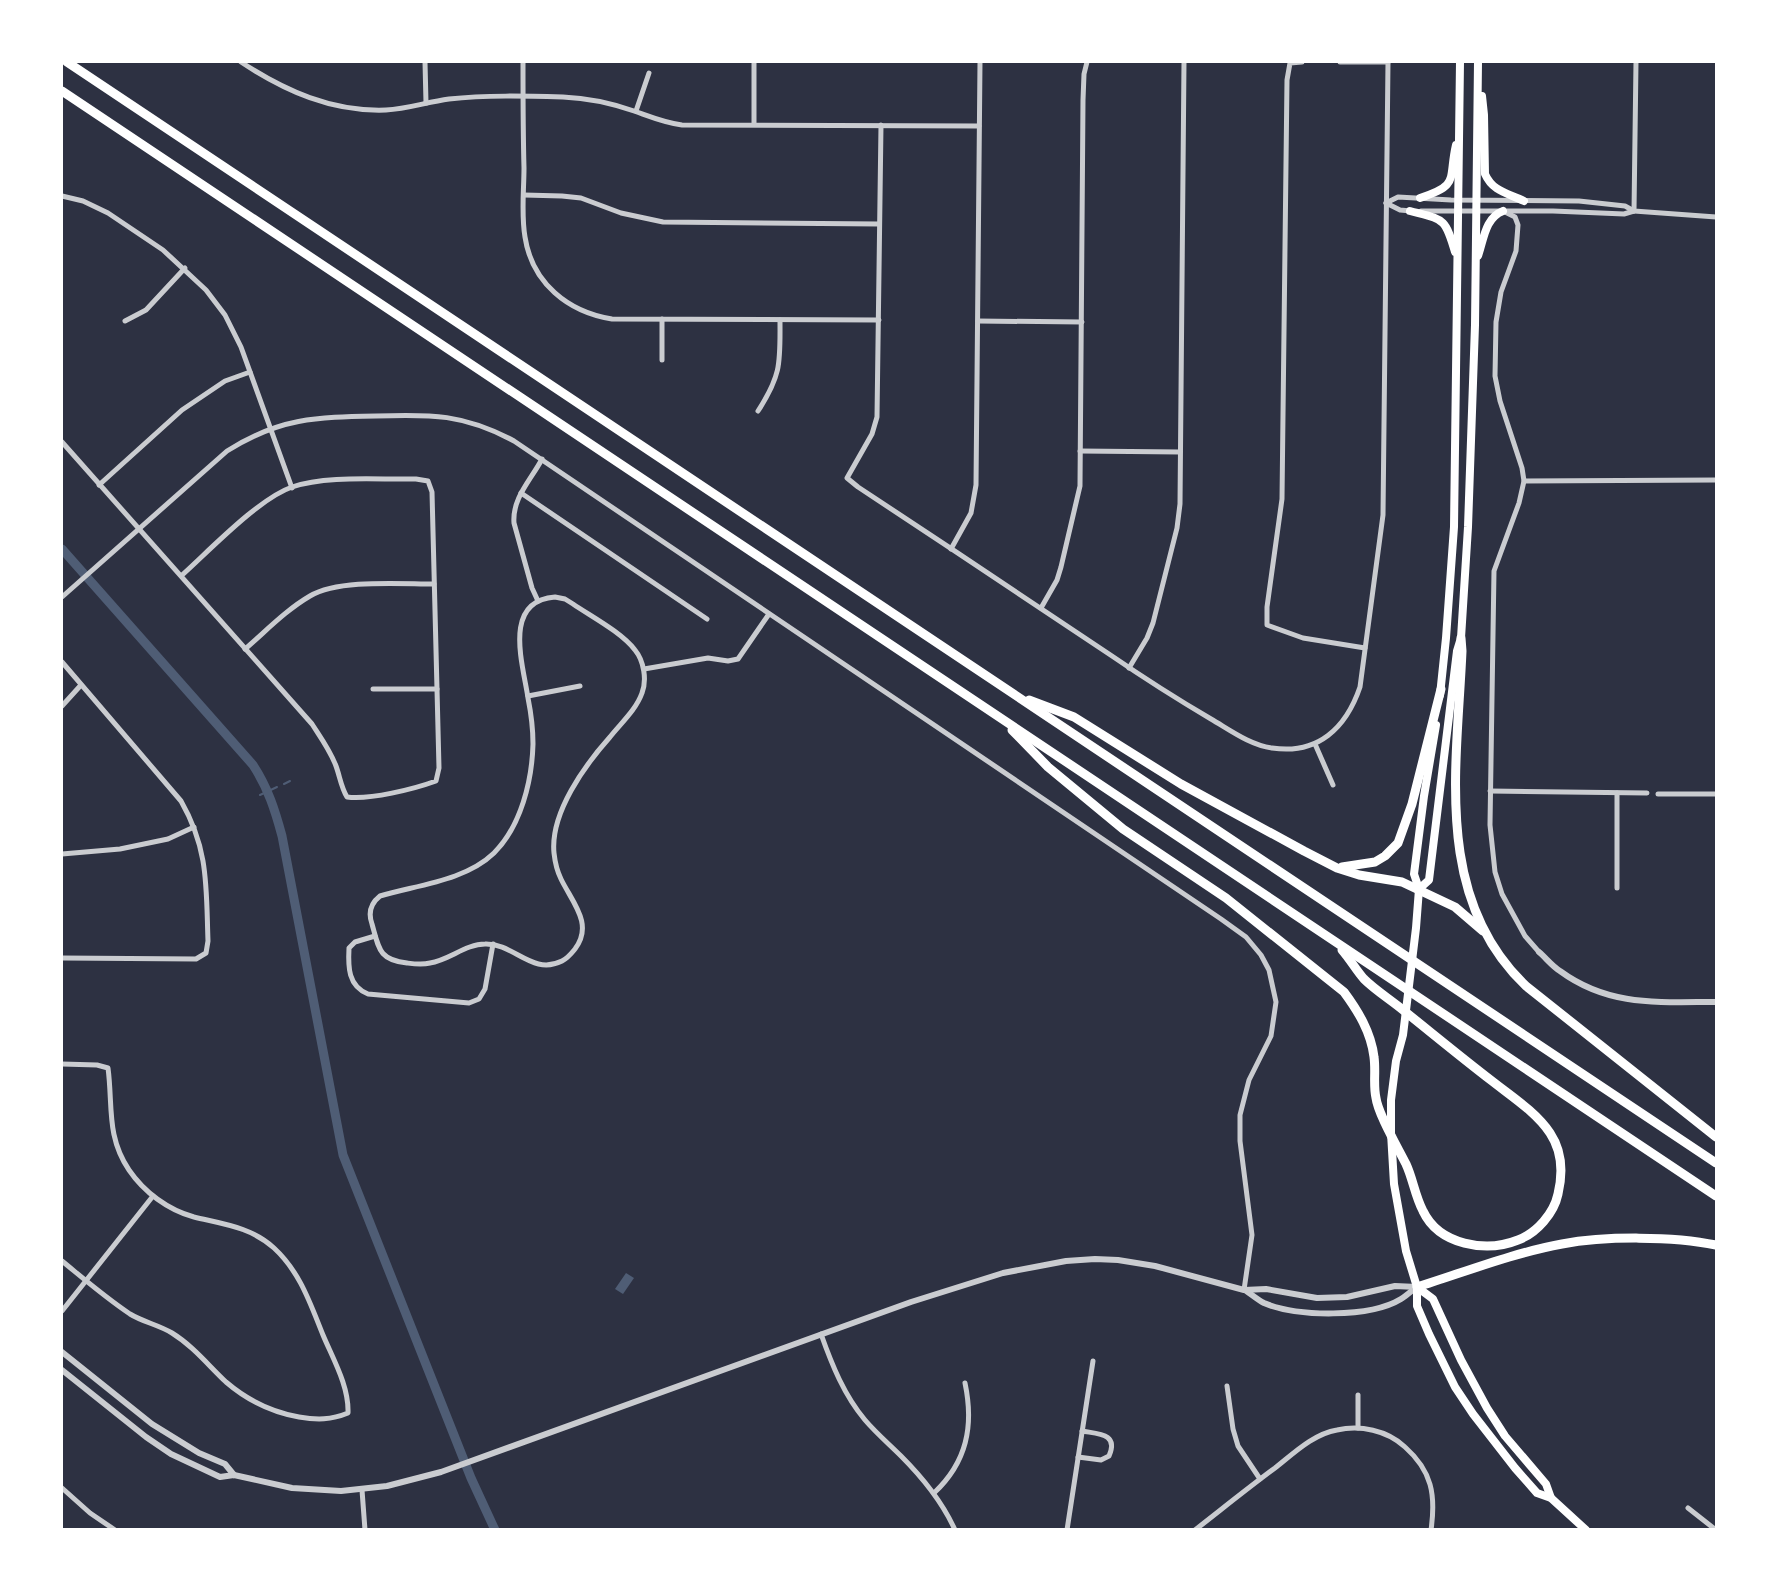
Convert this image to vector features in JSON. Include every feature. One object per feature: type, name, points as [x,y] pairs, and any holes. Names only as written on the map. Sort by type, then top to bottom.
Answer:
[{"type":"highway","points":[[67,62],[1716,1163]]},
{"type":"highway","points":[[62,91],[1716,1196]]},
{"type":"highway","points":[[1461,638],[1455,817],[1464,876],[1483,931],[1503,961],[1526,986],[1716,1137]]},
{"type":"highway","points":[[1337,868],[1375,862],[1398,843],[1412,804],[1441,689]]},
{"type":"highway","points":[[1012,693],[1074,717],[1181,784],[1337,868],[1359,875],[1402,882],[1419,889],[1455,907],[1483,931]]},
{"type":"highway","points":[[1000,718],[1048,767],[1123,829],[1226,898],[1344,992],[1368,1032],[1374,1057],[1376,1100],[1412,1177],[1424,1213],[1431,1223],[1448,1236],[1467,1244],[1485,1247],[1504,1245],[1521,1239],[1537,1229],[1557,1200],[1561,1182],[1561,1162],[1549,1131],[1521,1104],[1365,980],[1337,943]]},
{"type":"highway","points":[[1417,1287],[1561,1244],[1590,1240],[1677,1240],[1716,1245]]},
{"type":"main road","points":[[1460,62],[1454,527],[1441,689],[1414,874],[1419,889],[1416,928],[1403,1035],[1396,1061],[1391,1100],[1394,1184],[1406,1251],[1417,1287],[1417,1306],[1455,1387],[1473,1414],[1537,1493],[1551,1498],[1586,1530]]},
{"type":"main road","points":[[1419,889],[1429,880],[1457,651],[1461,638],[1468,527],[1478,65]]},
{"type":"main road","points":[[1478,65],[1484,115],[1485,174],[1497,190],[1524,201]]},
{"type":"main road","points":[[1420,198],[1436,193],[1447,185],[1460,127]]},
{"type":"main road","points":[[1410,211],[1442,221],[1447,226],[1458,261]]},
{"type":"main road","points":[[1475,262],[1490,220],[1495,214],[1503,211]]},
{"type":"main road","points":[[1417,1287],[1433,1299],[1461,1360],[1487,1408],[1505,1436],[1546,1484],[1551,1498]]},
{"type":"street","points":[[241,62],[290,91],[338,106],[385,110],[471,97],[524,97],[584,99],[636,111],[654,119],[676,124],[980,126]]},
{"type":"street","points":[[425,62],[426,103]]},
{"type":"street","points":[[523,62],[524,235],[527,250],[541,278],[562,300],[598,317],[612,319],[879,320]]},
{"type":"street","points":[[754,62],[754,124]]},
{"type":"street","points":[[951,549],[966,524],[974,501],[980,62]]},
{"type":"street","points":[[1041,608],[1057,580],[1078,500],[1086,62]]},
{"type":"street","points":[[1129,668],[1153,623],[1177,528],[1180,504],[1184,62]]},
{"type":"street","points":[[1302,62],[1290,63],[1287,80],[1282,499],[1267,607],[1267,625],[1303,638],[1365,648]]},
{"type":"street","points":[[881,125],[877,417],[872,434],[847,478],[1129,668],[1215,721],[1260,746],[1288,749],[1314,744],[1336,729],[1354,704],[1360,687],[1383,515],[1388,62],[1340,62]]},
{"type":"street","points":[[1634,211],[1636,62]]},
{"type":"street","points":[[636,111],[649,73]]},
{"type":"street","points":[[524,195],[581,198],[621,213],[663,222],[879,224]]},
{"type":"street","points":[[62,196],[83,201],[108,213],[163,250],[185,268],[206,290],[225,315],[242,347],[292,488]]},
{"type":"street","points":[[1386,203],[1398,197],[1476,201],[1591,202],[1625,206],[1634,211]]},
{"type":"street","points":[[1386,203],[1400,210],[1410,211],[1624,214],[1634,211],[1716,217]]},
{"type":"street","points":[[1503,211],[1515,217],[1518,236],[1516,251],[1501,292],[1496,322],[1497,387],[1524,481],[1519,503],[1494,571],[1490,825],[1495,872],[1510,912],[1525,936],[1559,971],[1610,996],[1636,1002],[1716,1002]]},
{"type":"street","points":[[125,321],[146,310],[185,268]]},
{"type":"street","points":[[662,319],[662,360]]},
{"type":"street","points":[[758,411],[776,380],[780,364],[780,320]]},
{"type":"street","points":[[978,321],[1082,322]]},
{"type":"street","points":[[99,485],[196,399],[225,381],[250,372]]},
{"type":"street","points":[[62,597],[227,451],[249,437],[271,428],[312,418],[437,415],[479,424],[514,441],[1246,937],[1261,955],[1269,970],[1276,1002],[1271,1036],[1249,1080],[1240,1115],[1240,1141],[1252,1235],[1249,1270],[1244,1290]]},
{"type":"street","points":[[62,442],[317,731],[336,766],[347,797],[358,798],[424,786],[436,781],[439,768],[432,492],[428,481],[416,479],[331,481],[292,488],[276,495],[258,508],[181,576]]},
{"type":"street","points":[[1080,451],[1180,452]]},
{"type":"street","points":[[538,601],[532,588],[514,523],[516,504],[543,459]]},
{"type":"street","points":[[1524,481],[1716,480]]},
{"type":"street","points":[[521,493],[707,619]]},
{"type":"street","points":[[245,649],[293,607],[322,591],[350,586],[434,584]]},
{"type":"street","points":[[555,597],[573,604],[626,640],[636,651],[644,669],[643,691],[637,704],[583,771],[560,817],[554,835],[556,864],[560,877],[582,919],[583,931],[579,944],[570,956],[551,965],[529,962],[504,947],[493,944],[476,945],[438,962],[420,964],[387,958],[381,953],[370,918],[370,909],[374,902],[380,896],[471,869],[493,853],[512,830],[521,807],[531,764],[533,743],[528,696],[519,653],[520,632],[522,619],[529,607],[538,601],[555,597]]},
{"type":"street","points":[[644,669],[708,658],[728,661],[738,659],[769,614]]},
{"type":"street","points":[[62,662],[181,801],[201,847],[205,871],[208,941],[206,953],[196,959],[62,958]]},
{"type":"street","points":[[62,706],[81,685]]},
{"type":"street","points":[[528,696],[580,686]]},
{"type":"street","points":[[373,689],[437,689]]},
{"type":"street","points":[[1314,744],[1333,785]]},
{"type":"street","points":[[1490,791],[1647,793]]},
{"type":"street","points":[[1617,793],[1617,888]]},
{"type":"street","points":[[1658,794],[1716,794]]},
{"type":"street","points":[[62,854],[140,845],[168,839],[194,827]]},
{"type":"street","points":[[375,936],[355,942],[349,948],[348,960],[352,980],[359,990],[368,994],[468,1003],[479,999],[485,989],[493,944]]},
{"type":"street","points":[[62,1064],[97,1065],[108,1068],[112,1133],[129,1170],[153,1196],[193,1217],[236,1226],[257,1235],[273,1246],[288,1262],[303,1284],[348,1398],[348,1413],[336,1418],[309,1419],[286,1415],[262,1406],[225,1381],[197,1351],[171,1332],[132,1315],[62,1261]]},
{"type":"street","points":[[62,1311],[153,1196]]},
{"type":"street","points":[[62,1370],[171,1454],[220,1477],[234,1475],[292,1488],[362,1490],[416,1480],[447,1470],[958,1286],[1004,1273],[1066,1261],[1095,1259],[1136,1262],[1244,1290],[1266,1289],[1305,1297],[1332,1298],[1362,1295],[1395,1286],[1417,1287]]},
{"type":"street","points":[[1244,1290],[1264,1303],[1303,1312],[1334,1313],[1382,1306],[1400,1300],[1417,1287]]},
{"type":"street","points":[[821,1334],[838,1377],[851,1401],[866,1421],[918,1473],[934,1493],[955,1530]]},
{"type":"street","points":[[62,1352],[152,1424],[199,1453],[225,1464],[234,1475]]},
{"type":"street","points":[[1067,1530],[1093,1361]]},
{"type":"street","points":[[934,1493],[949,1479],[961,1455],[970,1408],[965,1383]]},
{"type":"street","points":[[1227,1386],[1233,1429],[1238,1446],[1260,1479]]},
{"type":"street","points":[[1358,1395],[1358,1428]]},
{"type":"street","points":[[1195,1530],[1310,1442],[1325,1433],[1358,1428],[1374,1430],[1393,1437],[1410,1451],[1422,1466],[1431,1485],[1433,1497],[1431,1530]]},
{"type":"street","points":[[1078,1456],[1101,1460],[1109,1456],[1113,1449],[1106,1435],[1082,1431]]},
{"type":"street","points":[[62,1488],[90,1513],[115,1530]]},
{"type":"street","points":[[362,1490],[365,1530]]},
{"type":"street","points":[[1688,1508],[1716,1528]]},
{"type":"water","points":[[626,1273],[634,1278],[623,1294],[615,1289]]},
{"type":"waterway","points":[[62,549],[253,765],[267,791],[282,836],[343,1155],[471,1478],[495,1530]]},
{"type":"waterway","points":[[284,784],[290,781]]},
{"type":"waterway","points":[[260,795],[277,787]]}]
